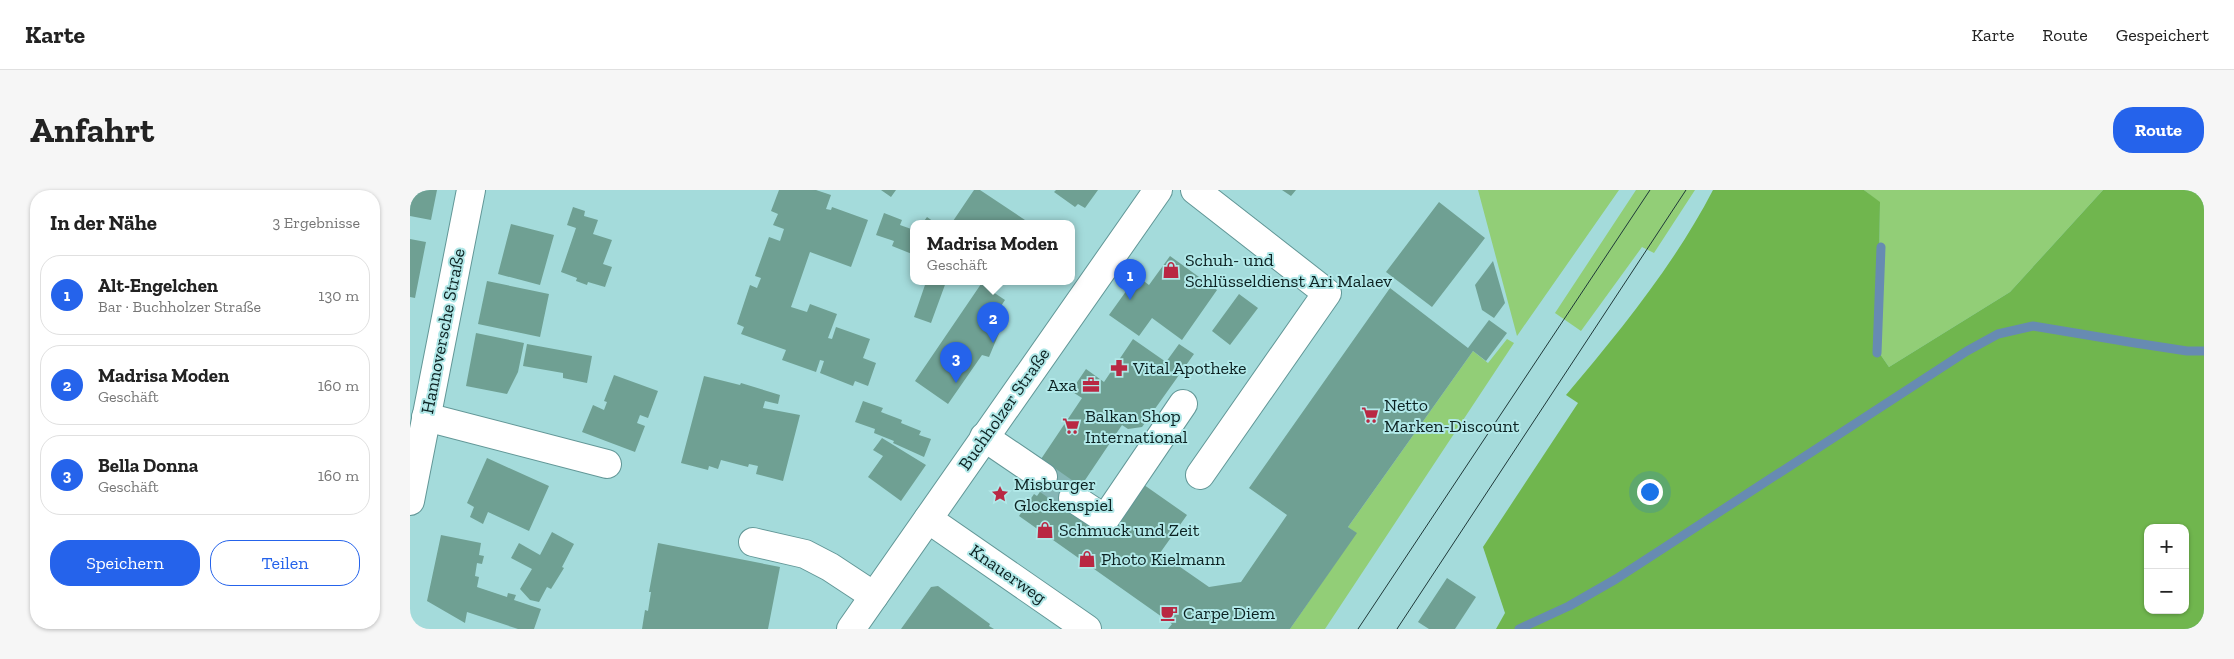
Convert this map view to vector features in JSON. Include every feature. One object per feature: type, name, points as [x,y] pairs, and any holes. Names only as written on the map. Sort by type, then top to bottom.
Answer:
[{"type":"main road","name":"Hannoversche Straße","points":[[410,501],[471,190]]},
{"type":"main road","name":"Buchholzer Straße","points":[[851,629],[1158,190]]},
{"type":"main road","points":[[1195,190],[1327,293],[1200,475]]},
{"type":"main road","points":[[1073,498],[1105,519],[1183,404]]},
{"type":"main road","points":[[426,417],[607,464]]},
{"type":"main road","points":[[984,437],[1043,477]]},
{"type":"main road","name":"Knauerweg","points":[[928,519],[1087,629]]},
{"type":"main road","points":[[753,542],[805,554],[830,567],[874,596]]},
{"type":"green space","points":[[1478,190],[1619,190],[1517,336]]},
{"type":"green space","points":[[1636,190],[1695,190],[1654,253],[1642,247],[1581,331],[1555,313]]},
{"type":"green space","points":[[1713,190],[1864,190],[1880,202],[1878,351],[1889,367],[2010,292],[2103,190],[2204,190],[2204,629],[1496,629],[1505,613],[1483,547],[1578,403],[1566,395],[1645,297],[1681,245]]},
{"type":"green space","points":[[1864,190],[2103,190],[2010,292],[1889,367],[1878,351],[1880,203]]},
{"type":"green space","points":[[1507,339],[1514,343],[1325,629],[1290,629],[1356,533],[1348,527],[1473,351],[1488,363]]},
{"type":"building","points":[[410,190],[437,190],[431,220],[410,216]]},
{"type":"building","points":[[779,190],[816,190],[831,195],[826,209],[831,210],[832,207],[868,220],[851,267],[810,252],[791,307],[807,312],[810,304],[837,314],[828,338],[832,339],[836,327],[870,339],[863,358],[876,363],[868,386],[855,381],[853,386],[820,373],[824,361],[820,360],[816,372],[782,360],[786,350],[741,334],[744,327],[737,324],[750,285],[757,288],[761,278],[755,276],[769,237],[780,241],[784,229],[773,225],[778,214],[771,211]]},
{"type":"building","points":[[881,190],[896,190],[891,197]]},
{"type":"building","points":[[974,190],[980,190],[1025,220],[954,220]]},
{"type":"building","points":[[1056,190],[1098,190],[1085,208],[1078,204],[1075,207],[1054,192]]},
{"type":"building","points":[[1282,190],[1296,190],[1291,196]]},
{"type":"building","points":[[1439,202],[1485,238],[1432,307],[1386,272]]},
{"type":"building","points":[[573,207],[585,211],[584,216],[598,220],[593,234],[612,240],[603,264],[612,267],[605,287],[588,282],[587,285],[576,281],[577,278],[561,272],[576,228],[567,225]]},
{"type":"building","points":[[884,213],[902,220],[900,225],[910,229],[910,253],[892,246],[894,241],[876,235]]},
{"type":"building","points":[[511,224],[554,235],[540,285],[498,274]]},
{"type":"building","points":[[410,239],[426,242],[415,298],[410,297]]},
{"type":"building","points":[[1170,256],[1217,290],[1182,340],[1152,318],[1139,336],[1109,315],[1137,276],[1149,285]]},
{"type":"building","points":[[1493,261],[1505,303],[1494,318],[1482,310],[1475,285]]},
{"type":"building","points":[[487,281],[549,294],[540,337],[478,324]]},
{"type":"building","points":[[925,285],[945,285],[931,323],[914,317]]},
{"type":"building","points":[[980,285],[1005,300],[995,315],[1005,319],[989,357],[982,355],[948,404],[915,381]]},
{"type":"building","points":[[1390,288],[1468,348],[1489,320],[1507,333],[1486,361],[1473,351],[1348,527],[1357,533],[1290,629],[1168,629],[1172,624],[1019,516],[1034,494],[1037,496],[1044,486],[1037,465],[1082,398],[1071,391],[1086,369],[1104,382],[1133,339],[1166,362],[1179,344],[1194,354],[1142,427],[1128,429],[1122,425],[1069,504],[1103,528],[1137,480],[1187,515],[1160,553],[1209,587],[1241,582],[1287,515],[1249,488]]},
{"type":"building","points":[[1239,294],[1258,308],[1230,345],[1212,331]]},
{"type":"building","points":[[476,333],[524,343],[518,372],[507,394],[466,386]]},
{"type":"building","points":[[527,344],[592,356],[587,383],[563,378],[563,373],[523,366]]},
{"type":"building","points":[[614,375],[658,391],[648,418],[640,415],[637,423],[645,426],[635,452],[582,432],[593,405],[604,410],[607,402],[604,401]]},
{"type":"building","points":[[704,376],[740,385],[741,383],[780,395],[778,404],[765,401],[763,408],[800,415],[783,481],[756,474],[758,466],[749,464],[748,467],[721,460],[718,469],[709,466],[708,470],[681,463]]},
{"type":"building","points":[[863,401],[883,408],[881,412],[902,420],[901,423],[921,431],[919,435],[931,439],[924,457],[874,433],[875,429],[855,422]]},
{"type":"building","points":[[882,438],[926,465],[901,501],[868,477],[883,456],[873,450]]},
{"type":"building","points":[[487,458],[549,486],[529,531],[488,512],[483,524],[470,517],[474,507],[467,503]]},
{"type":"building","points":[[552,532],[574,544],[562,567],[564,568],[551,589],[547,587],[539,602],[530,600],[520,589],[532,569],[511,558],[519,543],[540,555]]},
{"type":"building","points":[[441,535],[481,543],[479,555],[484,556],[482,564],[477,563],[475,576],[479,577],[477,587],[507,597],[508,593],[516,595],[514,600],[541,609],[534,629],[518,629],[467,612],[465,623],[427,601]]},
{"type":"building","points":[[658,543],[780,567],[768,629],[642,629],[645,610],[648,611],[651,592],[649,592]]},
{"type":"building","points":[[1447,578],[1476,597],[1455,629],[1429,629],[1418,622]]},
{"type":"building","points":[[938,586],[990,624],[989,626],[994,629],[901,629],[931,587]]},
{"type":"waterway","points":[[1877,353],[1881,247]]},
{"type":"waterway","points":[[1519,629],[1569,606],[1616,579],[1967,351],[1998,334],[2033,326],[2187,351],[2203,351]]},
{"type":"tunnel","points":[[1043,477],[1073,498]]},
{"type":"tram line","points":[[1358,629],[1650,190]]},
{"type":"tram line","points":[[1397,629],[1686,190]]},
{"type":"place","name":"Schuh- und Schlüsseldienst Ari Malaev","points":[[1171,270]]},
{"type":"place","name":"Alt-Engelchen","points":[[1130,300]]},
{"type":"place","name":"Madrisa Moden","points":[[993,343]]},
{"type":"place","name":"Vital Apotheke","points":[[1119,368]]},
{"type":"place","name":"Bella Donna","points":[[956,383]]},
{"type":"place","name":"Axa","points":[[1091,385]]},
{"type":"place","name":"Netto Marken-Discount","points":[[1370,415]]},
{"type":"place","name":"Balkan Shop International","points":[[1071,426]]},
{"type":"place","name":"Misburger Glockenspiel","points":[[1000,494]]},
{"type":"place","name":"Schmuck und Zeit","points":[[1045,530]]},
{"type":"place","name":"Photo Kielmann","points":[[1087,559]]},
{"type":"place","name":"Carpe Diem","points":[[1169,613]]}]
